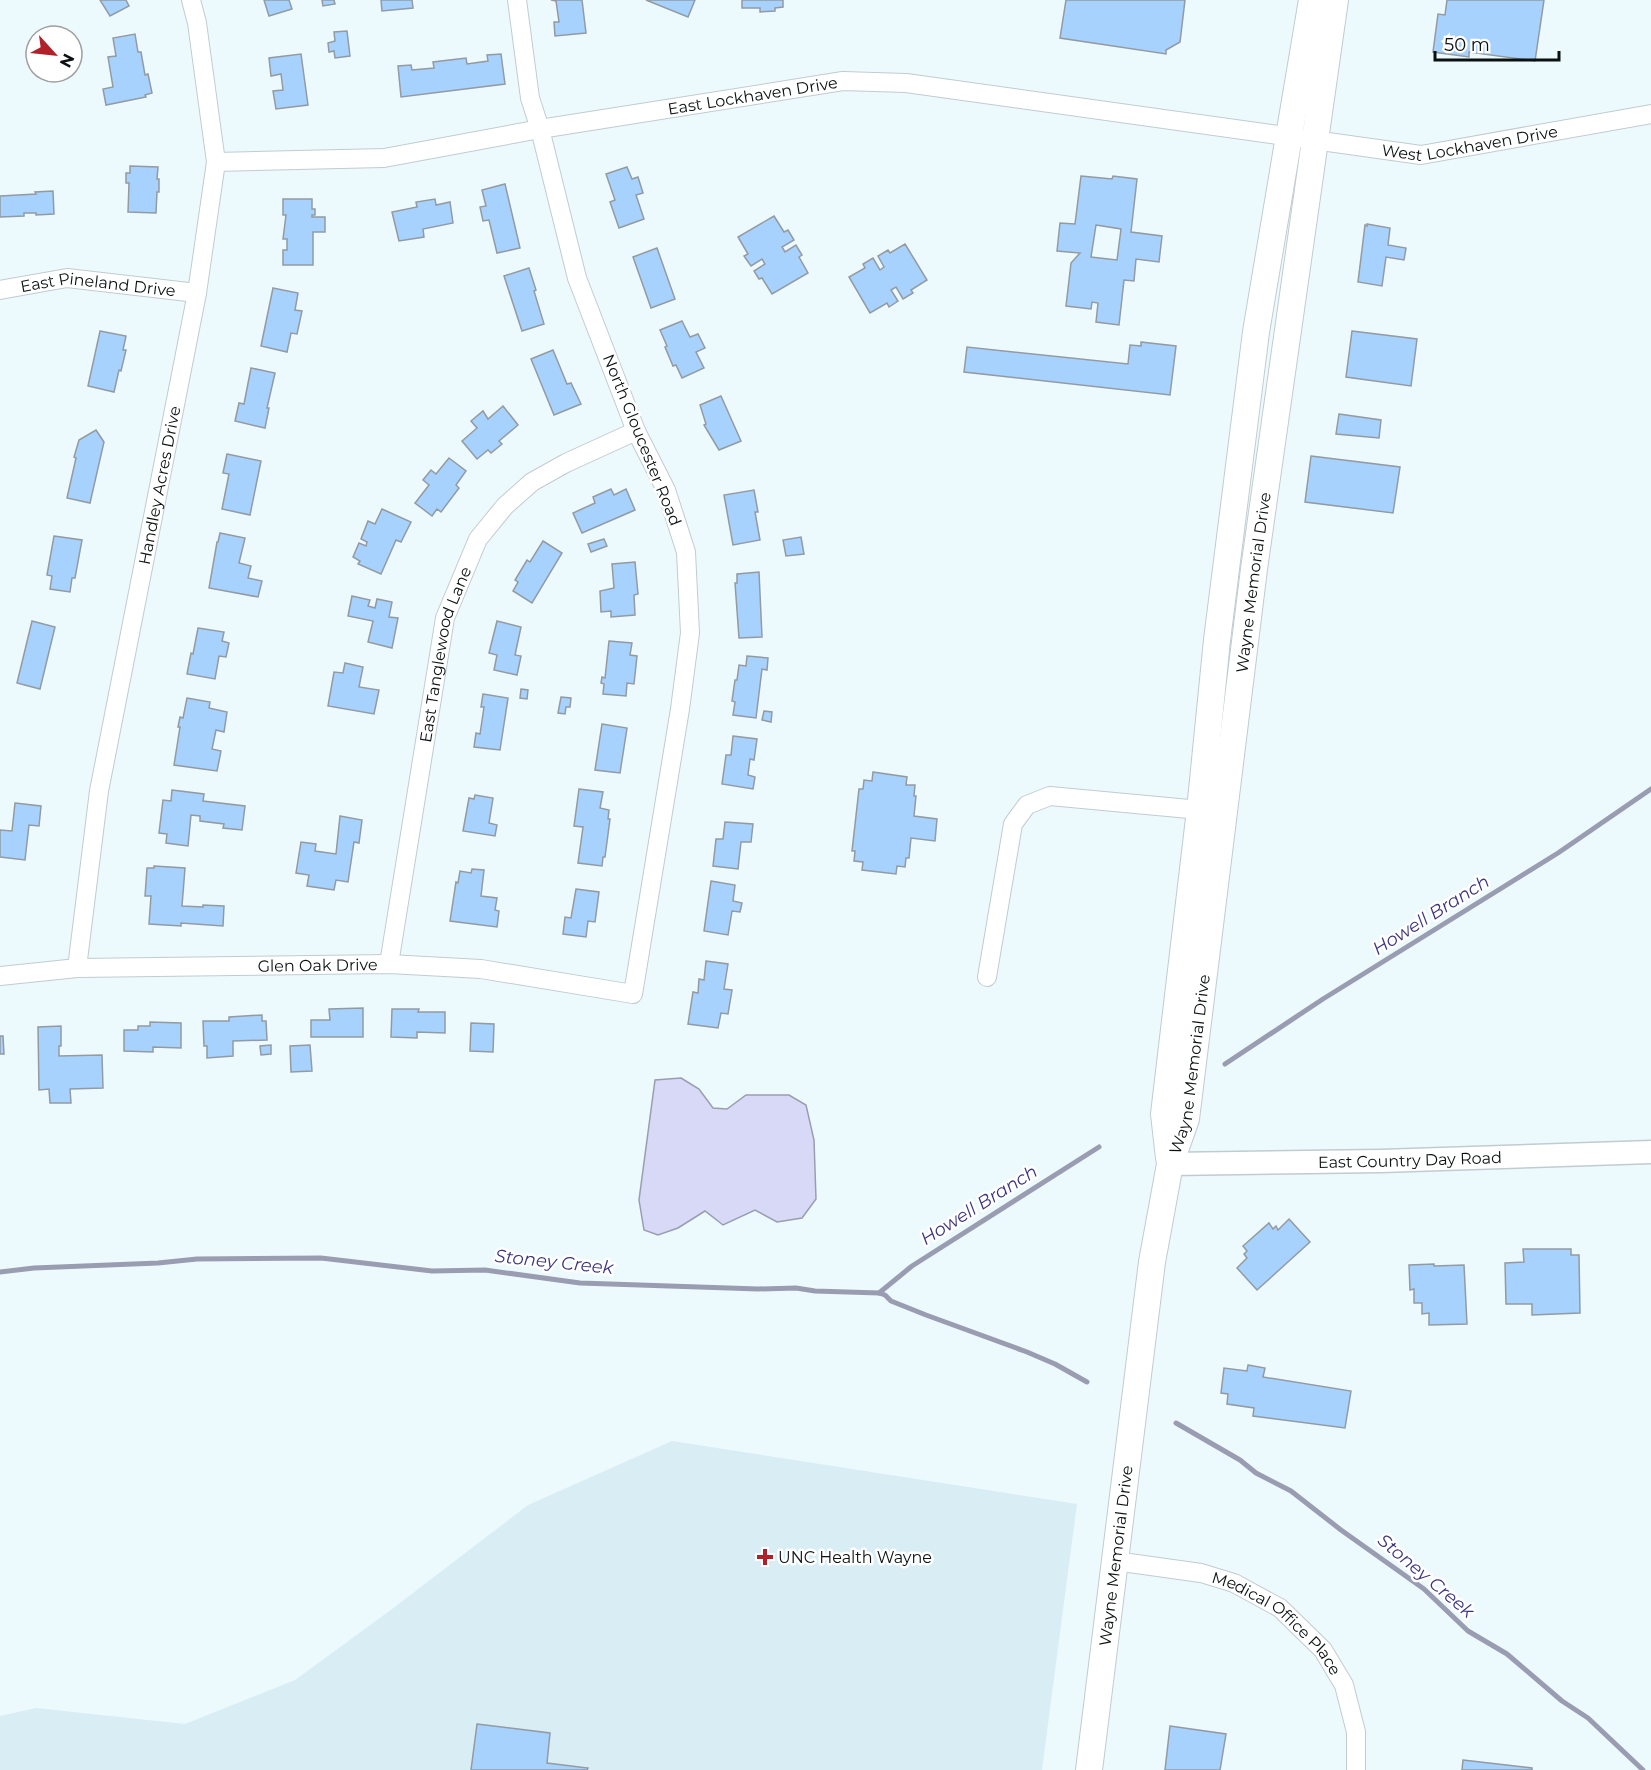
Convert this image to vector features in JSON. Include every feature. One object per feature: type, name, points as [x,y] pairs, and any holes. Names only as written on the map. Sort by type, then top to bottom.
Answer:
[{"type":"main road","name":"Wayne Memorial Drive","points":[[1170,1164],[1164,1114],[1200,810],[1217,640],[1256,332],[1312,0]]},
{"type":"main road","name":"Wayne Memorial Drive","points":[[1089,1770],[1152,1262],[1170,1164],[1186,1119],[1254,569],[1335,0]]},
{"type":"street","name":"Handley Acres Drive","points":[[77,968],[99,791],[197,293],[216,162],[197,23],[191,0]]},
{"type":"street","name":"North Gloucester Road","points":[[517,0],[530,98],[578,278],[636,431],[666,490],[686,552],[690,633],[633,994]]},
{"type":"street","name":"East Lockhaven Drive","points":[[216,162],[384,158],[540,129],[843,81],[906,83],[1289,137]]},
{"type":"street","name":"West Lockhaven Drive","points":[[1289,137],[1421,155],[1651,114]]},
{"type":"street","name":"East Pineland Drive","points":[[0,290],[67,278],[197,293]]},
{"type":"street","name":"East Tanglewood Lane","points":[[389,964],[445,618],[478,539],[505,506],[532,482],[566,463],[636,431]]},
{"type":"street","points":[[987,976],[1013,824],[1027,805],[1050,796],[1200,810]]},
{"type":"street","name":"Glen Oak Drive","points":[[0,976],[77,968],[389,964],[481,969],[633,994]]},
{"type":"street","name":"East Country Day Road","points":[[1170,1164],[1393,1161],[1651,1152]]},
{"type":"street","name":"Medical Office Place","points":[[1115,1561],[1201,1573],[1234,1583],[1280,1608],[1323,1650],[1344,1685],[1356,1732],[1356,1770]]},
{"type":"shaded area","name":"UNC Health Wayne","points":[[672,1441],[1077,1504],[1042,1770],[0,1770],[0,1716],[36,1708],[185,1724],[295,1680],[528,1505]]},
{"type":"water","points":[[681,1078],[699,1089],[713,1108],[727,1109],[746,1095],[789,1095],[806,1105],[814,1140],[816,1199],[802,1218],[777,1222],[755,1210],[723,1225],[705,1211],[678,1228],[658,1235],[644,1230],[639,1200],[655,1080]]},
{"type":"building","points":[[100,0],[126,0],[129,6],[110,16]]},
{"type":"building","points":[[264,0],[289,0],[292,9],[269,16]]},
{"type":"building","points":[[322,0],[334,0],[335,4],[323,6]]},
{"type":"building","points":[[381,0],[412,0],[413,8],[382,11]]},
{"type":"building","points":[[551,0],[582,0],[586,33],[555,36],[554,22],[559,22],[556,1]]},
{"type":"building","points":[[646,0],[695,0],[688,17]]},
{"type":"building","points":[[742,0],[783,0],[783,7],[775,8],[775,11],[760,12],[760,8],[742,8]]},
{"type":"building","points":[[1066,0],[1185,0],[1180,42],[1166,50],[1166,54],[1060,38]]},
{"type":"building","points":[[1447,0],[1544,0],[1535,61],[1469,52],[1469,57],[1433,52],[1438,14],[1445,15]]},
{"type":"building","points":[[347,31],[350,56],[335,58],[334,51],[329,52],[328,43],[335,41],[334,32]]},
{"type":"building","points":[[135,34],[138,52],[141,52],[145,75],[148,74],[152,93],[145,95],[146,97],[106,105],[103,89],[113,87],[108,57],[116,56],[113,38]]},
{"type":"building","points":[[301,54],[308,105],[276,109],[273,91],[283,90],[281,74],[271,76],[269,58]]},
{"type":"building","points":[[501,54],[505,84],[401,97],[398,66],[411,65],[412,70],[434,68],[433,62],[466,58],[467,64],[488,61],[487,55]]},
{"type":"building","points":[[130,166],[158,167],[159,192],[157,192],[156,213],[128,212],[129,183],[126,183],[126,173],[130,173]]},
{"type":"building","points":[[627,167],[632,179],[638,177],[643,193],[636,195],[644,219],[619,228],[610,202],[615,200],[606,174]]},
{"type":"building","points":[[1081,176],[1137,179],[1131,232],[1162,236],[1159,262],[1136,259],[1134,281],[1124,280],[1119,325],[1096,322],[1098,303],[1092,302],[1091,309],[1066,306],[1071,263],[1080,253],[1057,251],[1060,223],[1075,224]],"holes":[[[1096,225],[1121,229],[1117,260],[1091,257]]]},
{"type":"building","points":[[505,184],[520,248],[497,253],[489,220],[483,221],[480,207],[486,206],[482,190]]},
{"type":"building","points":[[53,191],[54,214],[24,213],[24,216],[0,217],[0,196]]},
{"type":"building","points":[[283,199],[312,199],[312,209],[315,209],[315,215],[312,217],[325,217],[325,232],[313,232],[313,265],[283,265],[283,250],[287,250],[287,239],[283,239],[286,215],[283,215]]},
{"type":"building","points":[[435,199],[436,205],[450,202],[453,223],[423,229],[424,237],[399,241],[392,212],[417,207],[416,202]]},
{"type":"building","points":[[774,216],[784,232],[788,230],[794,240],[782,247],[785,252],[796,245],[802,255],[799,257],[808,273],[772,294],[762,278],[759,279],[754,271],[765,264],[762,259],[751,266],[744,256],[748,254],[738,237]]},
{"type":"building","points":[[1365,225],[1390,228],[1388,245],[1406,248],[1404,260],[1386,257],[1382,286],[1358,282]]},
{"type":"building","points":[[905,244],[927,280],[911,290],[913,293],[903,299],[896,287],[891,290],[898,301],[889,307],[887,303],[870,313],[849,277],[865,268],[863,264],[873,258],[880,270],[884,267],[878,256],[888,250],[890,253]]},
{"type":"building","points":[[657,248],[675,299],[651,308],[633,257]]},
{"type":"building","points":[[529,268],[544,324],[522,331],[504,276]]},
{"type":"building","points":[[273,288],[298,293],[295,310],[302,311],[297,334],[291,333],[287,352],[261,346]]},
{"type":"building","points":[[682,321],[690,337],[698,334],[705,348],[696,352],[704,368],[682,378],[676,365],[673,366],[660,330]]},
{"type":"building","points":[[100,331],[126,336],[123,350],[126,350],[114,392],[88,386]]},
{"type":"building","points":[[1352,331],[1417,339],[1411,386],[1346,377]]},
{"type":"building","points":[[1141,342],[1176,346],[1170,395],[964,372],[967,347],[1128,364],[1130,345],[1141,346]]},
{"type":"building","points":[[553,350],[567,384],[571,383],[581,404],[554,415],[531,359]]},
{"type":"building","points":[[251,368],[275,373],[265,428],[235,421],[239,403],[244,404]]},
{"type":"building","points":[[721,396],[741,441],[719,450],[704,425],[706,424],[700,405]]},
{"type":"building","points":[[503,406],[518,425],[499,441],[502,444],[491,453],[488,450],[477,459],[462,441],[477,428],[471,421],[483,411],[488,419]]},
{"type":"building","points":[[1339,414],[1381,420],[1379,438],[1336,434]]},
{"type":"building","points":[[96,430],[104,442],[90,503],[67,498],[79,440]]},
{"type":"building","points":[[227,454],[261,461],[250,515],[222,509],[229,474],[223,473]]},
{"type":"building","points":[[1311,456],[1400,467],[1393,513],[1305,502]]},
{"type":"building","points":[[449,458],[466,471],[456,485],[459,488],[441,512],[437,509],[432,516],[415,503],[429,485],[423,480],[431,470],[436,474]]},
{"type":"building","points":[[611,489],[614,495],[626,489],[635,510],[582,533],[573,513],[595,503],[593,497]]},
{"type":"building","points":[[754,490],[760,540],[733,545],[724,495]]},
{"type":"building","points":[[382,509],[411,522],[401,542],[396,540],[381,574],[358,564],[360,561],[353,557],[359,543],[366,546],[367,542],[361,539],[368,521],[375,524]]},
{"type":"building","points":[[220,533],[245,538],[239,563],[251,566],[248,578],[262,581],[258,597],[209,588]]},
{"type":"building","points":[[54,536],[82,540],[70,592],[50,589],[52,576],[47,575]]},
{"type":"building","points":[[801,537],[804,554],[786,556],[783,540]]},
{"type":"building","points":[[604,539],[607,546],[591,552],[588,544]]},
{"type":"building","points":[[543,541],[562,553],[532,603],[513,591],[518,582],[515,580],[527,560],[530,562]]},
{"type":"building","points":[[635,562],[638,594],[634,595],[635,615],[611,617],[611,611],[601,612],[600,591],[614,588],[612,564]]},
{"type":"building","points":[[759,572],[762,637],[739,638],[735,583],[737,583],[737,574]]},
{"type":"building","points":[[352,596],[370,600],[368,606],[375,608],[377,599],[392,602],[389,617],[398,618],[392,648],[368,642],[373,621],[348,616]]},
{"type":"building","points":[[32,621],[55,627],[40,689],[17,683]]},
{"type":"building","points":[[497,621],[521,627],[515,655],[521,656],[517,675],[494,670],[497,655],[489,653]]},
{"type":"building","points":[[198,628],[224,632],[222,641],[229,643],[226,657],[219,656],[215,679],[187,674]]},
{"type":"building","points":[[609,641],[632,643],[630,655],[637,656],[634,684],[627,683],[626,696],[603,694],[604,684],[601,683],[602,677],[605,678]]},
{"type":"building","points":[[747,656],[768,658],[767,670],[762,669],[756,718],[733,715],[735,680],[737,680],[739,665],[746,666]]},
{"type":"building","points":[[345,663],[363,667],[359,687],[379,690],[374,714],[328,706],[334,672],[343,673]]},
{"type":"building","points":[[521,689],[528,690],[527,699],[520,698]]},
{"type":"building","points":[[483,694],[508,698],[500,750],[474,747],[476,733],[480,734],[484,707],[481,707]]},
{"type":"building","points":[[561,697],[571,698],[570,707],[566,707],[565,714],[558,713]]},
{"type":"building","points":[[187,698],[210,702],[209,708],[227,712],[224,732],[216,730],[212,749],[221,751],[217,771],[174,765],[180,727],[178,727],[180,717],[183,718]]},
{"type":"building","points":[[764,711],[772,712],[771,722],[762,720]]},
{"type":"building","points":[[602,724],[627,728],[620,773],[595,770]]},
{"type":"building","points":[[733,736],[757,739],[754,760],[750,759],[748,775],[755,777],[753,789],[722,784],[726,755],[731,755]]},
{"type":"building","points":[[873,772],[907,777],[906,785],[915,785],[914,816],[937,819],[935,841],[911,838],[909,858],[906,858],[905,867],[897,866],[896,874],[862,870],[863,862],[854,861],[855,851],[852,851],[859,789],[863,789],[864,780],[872,781]]},
{"type":"building","points":[[579,789],[603,792],[600,808],[609,810],[608,819],[610,819],[602,866],[578,863],[583,827],[574,826]]},
{"type":"building","points":[[172,790],[204,794],[203,801],[245,806],[242,830],[223,828],[224,824],[200,821],[200,816],[191,815],[188,846],[166,843],[167,834],[159,833],[163,800],[171,801]]},
{"type":"building","points":[[475,795],[493,798],[489,823],[497,825],[495,836],[463,831],[469,798],[474,799]]},
{"type":"building","points":[[15,803],[41,806],[39,826],[29,825],[25,860],[0,857],[0,830],[12,831]]},
{"type":"building","points":[[340,816],[362,820],[359,843],[354,842],[348,882],[336,880],[334,890],[307,886],[309,875],[296,873],[301,842],[316,844],[315,851],[336,854]]},
{"type":"building","points":[[725,822],[753,824],[751,842],[741,842],[738,869],[713,866],[716,839],[723,839]]},
{"type":"building","points":[[154,866],[185,868],[182,906],[224,906],[223,926],[181,923],[181,926],[149,924],[151,896],[145,896],[147,868],[154,868]]},
{"type":"building","points":[[472,869],[484,870],[481,896],[497,898],[495,910],[499,911],[497,927],[450,921],[460,871],[471,873]]},
{"type":"building","points":[[711,881],[735,885],[733,901],[742,903],[740,912],[732,911],[728,935],[704,931]]},
{"type":"building","points":[[576,889],[599,892],[595,922],[588,921],[586,937],[563,934],[565,917],[571,918]]},
{"type":"building","points":[[706,961],[728,964],[724,989],[732,990],[728,1014],[721,1013],[718,1028],[688,1024],[693,992],[698,993],[699,979],[704,980]]},
{"type":"building","points":[[363,1008],[363,1037],[311,1037],[311,1020],[330,1020],[329,1009]]},
{"type":"building","points":[[392,1009],[445,1012],[445,1033],[417,1032],[417,1038],[391,1037]]},
{"type":"building","points":[[262,1015],[262,1021],[266,1021],[267,1040],[233,1041],[233,1056],[207,1058],[203,1021],[229,1021],[229,1017]]},
{"type":"building","points":[[150,1022],[181,1023],[181,1048],[153,1047],[153,1052],[124,1051],[124,1030],[138,1030],[138,1026],[150,1026]]},
{"type":"building","points":[[471,1023],[494,1024],[493,1052],[470,1051]]},
{"type":"building","points":[[61,1026],[59,1056],[102,1055],[103,1088],[70,1089],[71,1103],[50,1103],[49,1089],[39,1090],[38,1027]]},
{"type":"building","points":[[0,1036],[3,1036],[4,1054],[0,1054]]},
{"type":"building","points":[[271,1045],[271,1054],[261,1055],[260,1046]]},
{"type":"building","points":[[310,1045],[312,1071],[291,1072],[290,1046]]},
{"type":"building","points":[[1289,1219],[1310,1242],[1257,1290],[1237,1268],[1247,1258],[1244,1254],[1247,1251],[1243,1246],[1269,1223],[1273,1229],[1276,1226],[1278,1230]]},
{"type":"building","points":[[1523,1249],[1571,1249],[1571,1255],[1579,1255],[1580,1313],[1532,1315],[1532,1304],[1506,1304],[1505,1263],[1524,1262]]},
{"type":"building","points":[[1434,1264],[1434,1266],[1464,1265],[1467,1324],[1429,1325],[1429,1313],[1422,1314],[1422,1303],[1414,1303],[1414,1289],[1410,1290],[1409,1265]]},
{"type":"building","points":[[1248,1365],[1265,1368],[1263,1377],[1351,1391],[1345,1428],[1253,1416],[1254,1408],[1227,1404],[1228,1394],[1221,1393],[1224,1368],[1247,1371]]},
{"type":"building","points":[[477,1724],[550,1733],[547,1763],[588,1768],[587,1770],[471,1770]]},
{"type":"building","points":[[1170,1726],[1226,1734],[1220,1770],[1165,1770]]},
{"type":"building","points":[[1463,1760],[1532,1768],[1532,1770],[1462,1770]]},
{"type":"waterway","name":"Howell Branch","points":[[1225,1064],[1323,999],[1558,853],[1651,789]]},
{"type":"waterway","name":"Howell Branch","points":[[879,1293],[912,1266],[1099,1147]]},
{"type":"waterway","name":"Stoney Creek","points":[[0,1272],[197,1259],[321,1258],[432,1271],[485,1270],[580,1283],[758,1289],[796,1288],[815,1291],[879,1293],[891,1301],[926,1315],[1027,1352],[1087,1382]]},
{"type":"waterway","name":"Stoney Creek","points":[[1176,1423],[1240,1460],[1256,1473],[1291,1491],[1424,1589],[1468,1631],[1507,1654],[1562,1701],[1588,1718],[1643,1770]]},
{"type":"place","name":"UNC Health Wayne","points":[[765,1557]]}]
